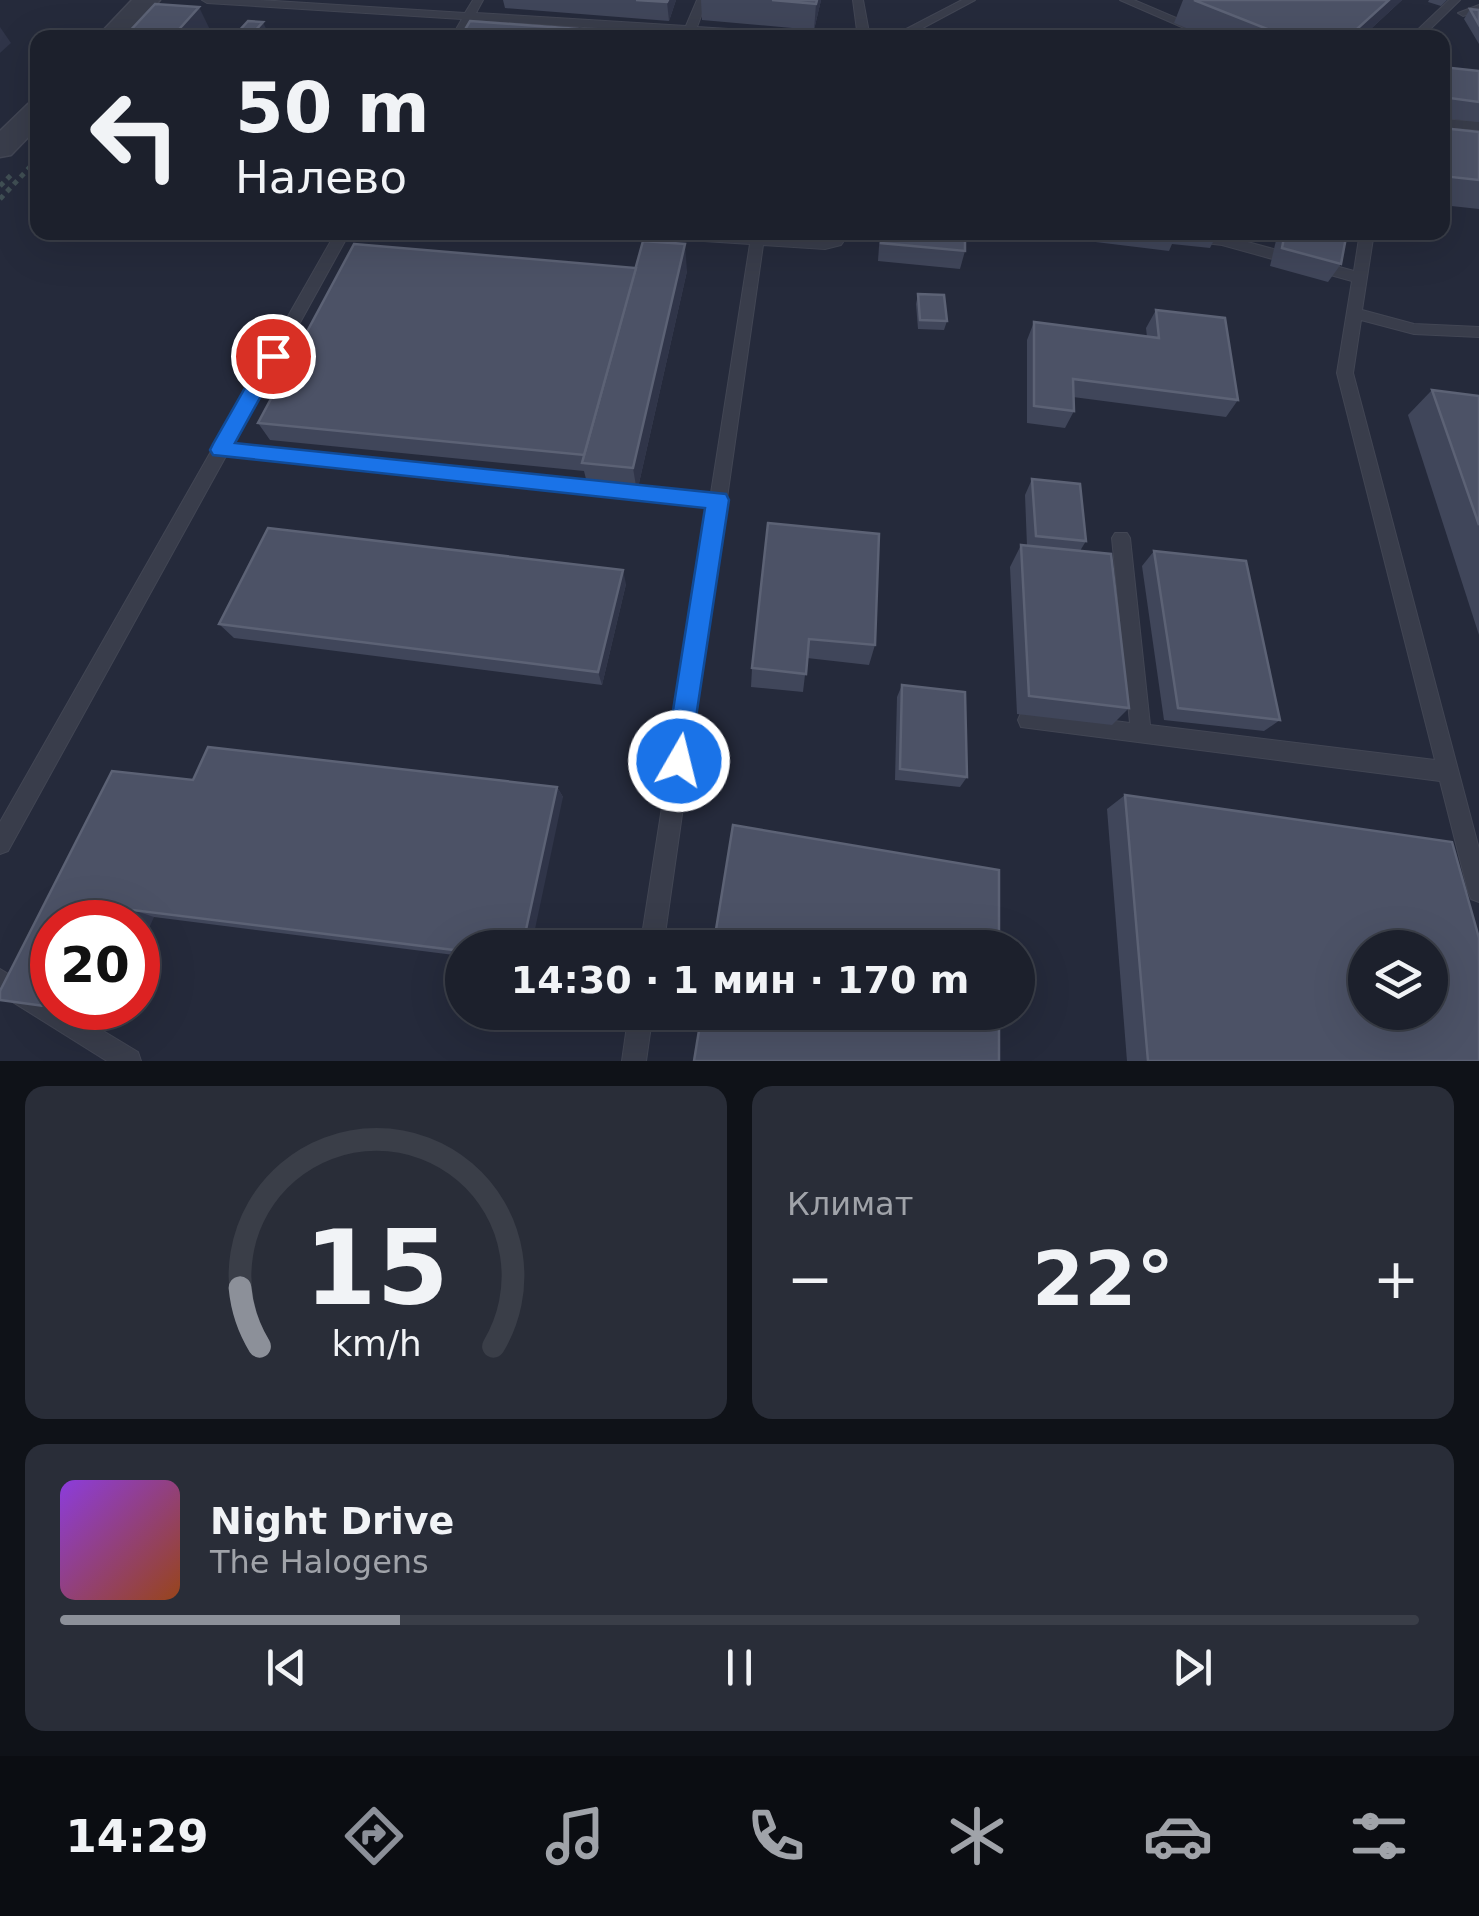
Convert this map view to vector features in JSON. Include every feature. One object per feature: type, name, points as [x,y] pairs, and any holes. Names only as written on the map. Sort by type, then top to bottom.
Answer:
[{"type":"street","points":[[118,30],[147,0]]},
{"type":"street","points":[[0,148],[30,118]]},
{"type":"lane","points":[[206,0],[325,3],[612,30]]},
{"type":"lane","points":[[460,30],[478,0]]},
{"type":"lane","points":[[691,29],[702,0]]},
{"type":"lane","points":[[858,0],[863,30]]},
{"type":"lane","points":[[910,30],[970,0]]},
{"type":"lane","points":[[1125,0],[1198,30]]},
{"type":"lane","points":[[1423,30],[1455,0]]},
{"type":"lane","points":[[1463,12],[1479,8]]},
{"type":"lane","points":[[672,30],[705,30]]},
{"type":"lane","points":[[1450,123],[1479,126]]},
{"type":"lane","points":[[0,842],[338,240]]},
{"type":"lane","points":[[654,930],[757,240],[825,244],[837,240]]},
{"type":"lane","points":[[1222,240],[1357,277]]},
{"type":"lane","points":[[1364,240],[1345,373],[1479,891]]},
{"type":"lane","points":[[1353,314],[1414,329],[1479,332]]},
{"type":"lane","points":[[220,450],[718,500]]},
{"type":"lane","points":[[1121,538],[1141,734]]},
{"type":"lane","points":[[1028,720],[1448,772]]},
{"type":"lane","points":[[0,981],[129,1061]]},
{"type":"lane","points":[[634,1061],[638,1030]]},
{"type":"path","points":[[0,199],[30,167]]},
{"type":"building","points":[[772,0],[817,0],[816,4]]},
{"type":"building","points":[[1194,0],[1389,0],[1356,30],[1270,30]]},
{"type":"building","points":[[155,4],[199,7],[178,30],[131,30]]},
{"type":"building","points":[[1470,9],[1479,10],[1479,25]]},
{"type":"building","points":[[248,21],[263,22],[256,30],[240,30]]},
{"type":"building","points":[[470,21],[577,29],[577,30],[465,30]]},
{"type":"building","points":[[1450,68],[1479,71],[1479,102],[1450,98]]},
{"type":"building","points":[[1450,129],[1479,132],[1479,180],[1450,177]]},
{"type":"building","points":[[965,240],[965,251],[881,243]]},
{"type":"building","points":[[1284,240],[1346,240],[1341,264],[1282,248]]},
{"type":"building","points":[[643,241],[685,244],[633,468],[582,463]]},
{"type":"building","points":[[354,244],[636,268],[584,455],[258,423]]},
{"type":"building","points":[[918,294],[944,295],[947,321],[920,320]]},
{"type":"building","points":[[1156,310],[1225,318],[1238,400],[1073,379],[1074,411],[1034,406],[1034,322],[1159,338]]},
{"type":"building","points":[[1432,390],[1479,396],[1479,525]]},
{"type":"building","points":[[1032,479],[1080,484],[1086,541],[1036,536]]},
{"type":"building","points":[[768,523],[879,534],[875,645],[809,639],[806,674],[752,668]]},
{"type":"building","points":[[268,528],[623,570],[598,672],[219,624]]},
{"type":"building","points":[[1021,545],[1111,554],[1129,708],[1029,696]]},
{"type":"building","points":[[1154,551],[1246,561],[1280,720],[1178,708]]},
{"type":"building","points":[[902,685],[965,692],[967,777],[900,769]]},
{"type":"building","points":[[208,747],[557,787],[526,930],[445,930],[445,949],[160,913],[160,900],[46,900],[112,771],[193,780]]},
{"type":"building","points":[[1125,795],[1452,842],[1479,938],[1479,1061],[1148,1061]]},
{"type":"building","points":[[733,825],[999,870],[999,930],[716,930]]},
{"type":"building","points":[[30,932],[30,1004],[0,1000],[0,991]]},
{"type":"building","points":[[699,1030],[999,1030],[999,1061],[694,1061]]},
{"type":"route","points":[[273,356],[220,450],[718,500],[679,761]]}]
